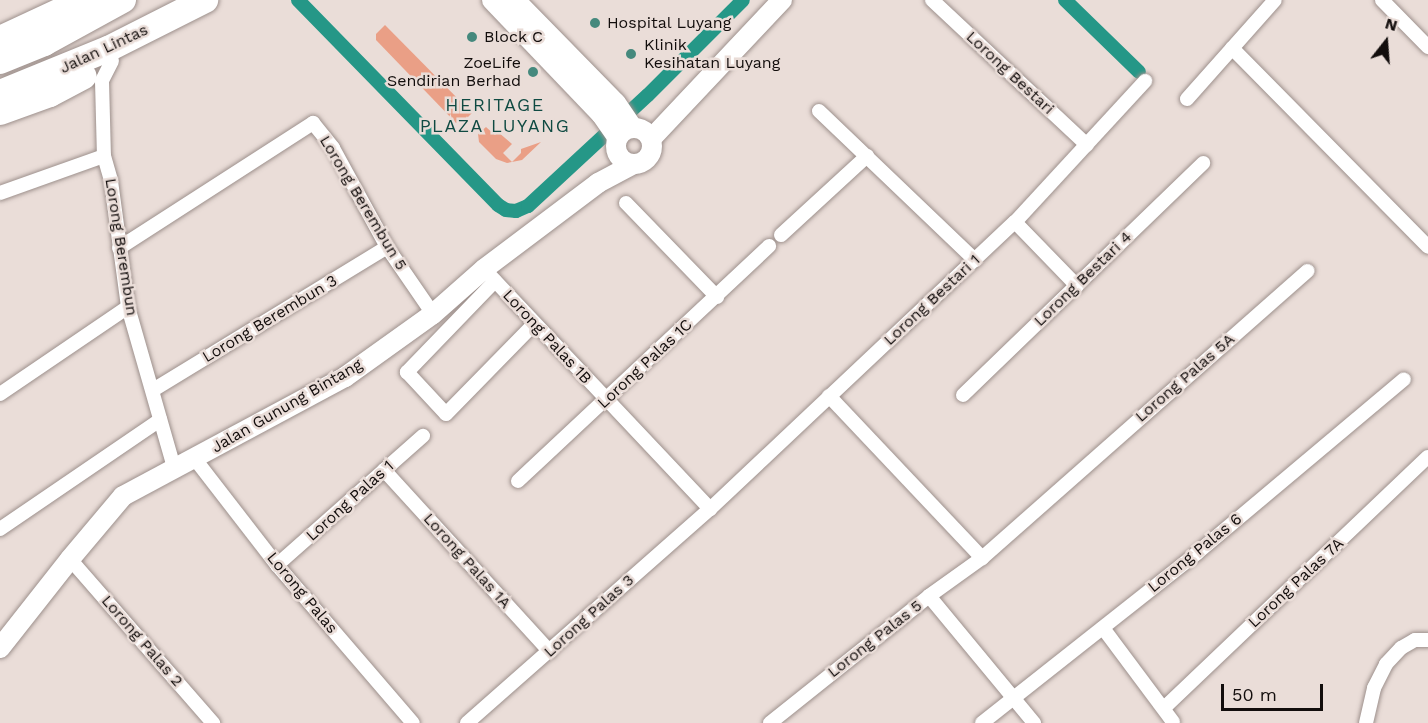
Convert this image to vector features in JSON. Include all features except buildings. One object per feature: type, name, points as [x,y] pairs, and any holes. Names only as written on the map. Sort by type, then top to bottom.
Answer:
[{"type":"highway","name":"Jalan Lintas","points":[[0,61],[44,43],[89,7],[123,0]]},
{"type":"highway","name":"Jalan Lintas","points":[[0,93],[56,72],[197,5]]},
{"type":"highway","points":[[0,112],[50,94],[112,61],[197,5]]},
{"type":"highway","points":[[12,34],[89,7]]},
{"type":"street","points":[[492,0],[618,130],[644,131],[651,139],[782,0]]},
{"type":"street","points":[[515,0],[595,82],[618,130]]},
{"type":"street","name":"Lorong Bestari","points":[[932,0],[1087,145]]},
{"type":"street","points":[[1186,99],[1275,0]]},
{"type":"street","points":[[1382,0],[1428,46]]},
{"type":"street","points":[[1232,48],[1428,247]]},
{"type":"street","name":"Lorong Berembun","points":[[112,61],[102,81],[104,156],[111,181],[128,307],[174,467]]},
{"type":"street","name":"Lorong Bestari 1","points":[[710,509],[1015,222],[1145,81]]},
{"type":"street","points":[[819,111],[975,260]]},
{"type":"street","name":"Lorong Berembun 5","points":[[119,248],[313,123],[333,148],[387,247],[433,314]]},
{"type":"street","name":"Jalan Gunung Bintang","points":[[618,130],[641,163],[649,156],[651,139]]},
{"type":"street","name":"Jalan Gunung Bintang","points":[[0,648],[123,496],[345,377],[489,275],[598,183],[618,130]]},
{"type":"street","points":[[0,193],[104,156]]},
{"type":"street","points":[[781,236],[867,156]]},
{"type":"street","name":"Lorong Bestari 4","points":[[963,395],[1203,163]]},
{"type":"street","points":[[626,202],[717,297]]},
{"type":"street","points":[[1015,222],[1077,286]]},
{"type":"street","name":"Lorong Palas 1C","points":[[518,480],[607,400],[769,246]]},
{"type":"street","name":"Lorong Berembun 3","points":[[153,390],[387,247]]},
{"type":"street","name":"Lorong Palas 5A","points":[[1064,484],[1307,271]]},
{"type":"street","points":[[489,275],[407,372],[447,414],[534,324]]},
{"type":"street","name":"Lorong Palas 1B","points":[[489,275],[710,509]]},
{"type":"street","points":[[0,394],[128,307]]},
{"type":"street","name":"Lorong Palas 6","points":[[982,723],[1103,628],[1404,379]]},
{"type":"street","points":[[829,396],[982,558]]},
{"type":"street","points":[[0,529],[160,420]]},
{"type":"street","name":"Lorong Palas 1","points":[[277,565],[423,436]]},
{"type":"street","name":"Lorong Palas 7A","points":[[1164,708],[1428,457]]},
{"type":"street","name":"Lorong Palas","points":[[195,459],[277,565],[413,723]]},
{"type":"street","name":"Lorong Palas 1A","points":[[384,470],[549,652]]},
{"type":"street","name":"Lorong Palas 5","points":[[770,723],[929,596],[982,558],[1064,484]]},
{"type":"street","name":"Lorong Palas 3","points":[[467,723],[710,509]]},
{"type":"street","name":"Lorong Palas 2","points":[[70,559],[213,723]]},
{"type":"street","points":[[929,596],[1015,696],[1034,723]]},
{"type":"street","points":[[1103,628],[1173,722]]},
{"type":"street","points":[[1366,723],[1374,688],[1386,664],[1401,648],[1415,640],[1428,640]]},
{"type":"shaded area","points":[[385,25],[472,113],[463,122],[456,123],[376,40],[376,34]]},
{"type":"shaded area","points":[[486,127],[495,135],[498,132],[512,144],[503,153],[512,162],[507,163],[496,159],[479,142],[478,134]]},
{"type":"shaded area","points":[[541,142],[522,160],[512,162],[521,153],[521,149]]},
{"type":"waterway","points":[[298,0],[498,205],[506,210],[516,211],[528,206],[648,95],[743,0]]},
{"type":"waterway","points":[[1065,0],[1139,72]]},
{"type":"place","name":"Hospital Luyang","points":[[595,23]]},
{"type":"place","name":"Block C","points":[[472,37]]},
{"type":"place","name":"Klinik Kesihatan Luyang","points":[[631,54]]},
{"type":"place","name":"ZoeLife Sendirian Berhad","points":[[533,72]]},
{"type":"district","name":"HERITAGE PLAZA LUYANG","points":[[495,116]]}]
